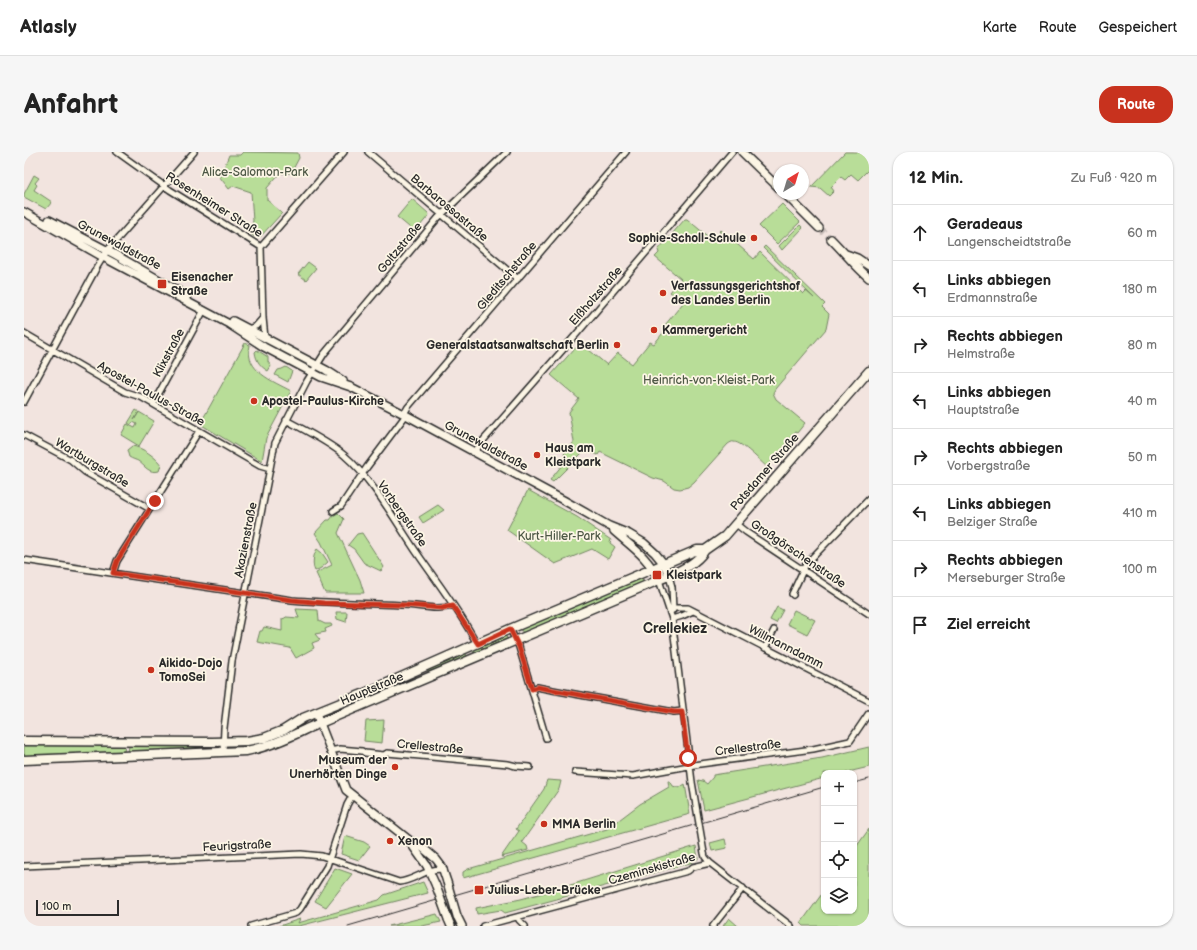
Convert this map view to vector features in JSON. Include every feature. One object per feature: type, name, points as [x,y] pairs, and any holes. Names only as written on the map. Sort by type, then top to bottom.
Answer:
[{"type":"main road","points":[[742,152],[773,182]]},
{"type":"main road","points":[[791,200],[819,228]]},
{"type":"main road","name":"Grunewaldstraße","points":[[24,207],[229,324],[264,347],[312,372],[351,387],[405,414],[609,526],[629,534],[644,543],[658,556],[664,564],[669,576]]},
{"type":"main road","name":"Grunewaldstraße","points":[[24,212],[316,365],[351,387]]},
{"type":"main road","points":[[831,239],[869,278]]},
{"type":"main road","points":[[846,254],[869,266]]},
{"type":"main road","name":"Potsdamer Straße","points":[[664,564],[697,550],[705,550],[719,542],[869,371]]},
{"type":"main road","name":"Grunewaldstraße","points":[[609,526],[642,555],[653,568],[659,580]]},
{"type":"main road","name":"Hauptstraße","points":[[24,760],[246,751],[267,747],[320,723],[669,576],[701,558],[705,550]]},
{"type":"main road","name":"Hauptstraße","points":[[24,741],[224,742],[247,741],[264,738],[284,730],[303,718],[365,693],[510,629],[664,564]]},
{"type":"main road","points":[[316,713],[344,787],[352,796],[437,860],[444,870],[457,916],[462,926]]},
{"type":"main road","points":[[409,840],[424,862],[436,886],[450,923]]},
{"type":"street","name":"Rosenheimer Straße","points":[[117,152],[164,186],[261,247]]},
{"type":"street","points":[[24,402],[105,254],[194,152]]},
{"type":"street","points":[[265,338],[261,247],[344,152]]},
{"type":"street","name":"Barbarossastraße","points":[[368,152],[518,279]]},
{"type":"street","name":"Goltzstraße","points":[[316,365],[442,214],[507,152]]},
{"type":"street","name":"Gleditschstraße","points":[[333,511],[341,506],[405,414],[408,407],[626,152]]},
{"type":"street","name":"Elßholzstraße","points":[[475,452],[481,443],[732,152]]},
{"type":"street","name":"Klixstraße","points":[[153,404],[204,310]]},
{"type":"street","points":[[248,329],[256,326],[263,318]]},
{"type":"street","name":"Apostel-Paulus-Straße","points":[[24,333],[125,392],[141,397],[260,466],[270,469]]},
{"type":"street","points":[[283,357],[286,350]]},
{"type":"street","name":"Akazienstraße","points":[[223,752],[226,709],[232,661],[275,443],[316,365]]},
{"type":"street","name":"Vorbergstraße","points":[[286,420],[335,449],[350,461],[362,474],[478,644]]},
{"type":"street","points":[[113,573],[117,561],[199,431]]},
{"type":"street","name":"Wartburgstraße","points":[[24,435],[71,460],[85,472],[150,508]]},
{"type":"street","points":[[793,595],[792,594],[806,564],[835,533],[841,530],[869,499]]},
{"type":"street","name":"Großgörschenstraße","points":[[736,524],[869,614]]},
{"type":"street","points":[[24,560],[292,600],[324,603],[373,603],[442,608],[453,606]]},
{"type":"street","points":[[669,576],[672,587],[672,619],[682,712],[705,857],[710,863],[791,926]]},
{"type":"street","points":[[659,580],[672,619]]},
{"type":"street","points":[[670,613],[673,608]]},
{"type":"street","name":"Willmanndamm","points":[[673,608],[688,608],[869,702]]},
{"type":"street","points":[[672,619],[693,611]]},
{"type":"street","points":[[510,629],[516,641],[532,689],[546,738]]},
{"type":"street","points":[[765,648],[774,630]]},
{"type":"street","points":[[532,689],[537,687],[674,712],[682,712]]},
{"type":"street","name":"Crellestraße","points":[[575,772],[628,776],[690,766],[813,750],[851,739],[869,713]]},
{"type":"street","name":"Crellestraße","points":[[330,751],[340,749],[384,755],[387,753],[508,764],[530,768]]},
{"type":"street","points":[[251,926],[298,911],[326,868],[347,805],[352,796]]},
{"type":"street","name":"Feurigstraße","points":[[24,866],[301,854],[330,858],[399,882],[437,869],[444,870]]},
{"type":"street","name":"Czeminskistraße","points":[[483,926],[688,871],[693,867],[710,863]]},
{"type":"street","points":[[713,926],[743,888]]},
{"type":"street","points":[[518,916],[519,920],[525,926]]},
{"type":"green space","name":"Alice-Salomon-Park","points":[[243,152],[298,153],[299,158],[291,173],[280,173],[267,188],[267,200],[282,213],[260,237],[255,237],[249,233],[253,221],[251,192],[233,186],[229,189],[219,176],[225,175],[225,165],[229,155],[240,155]]},
{"type":"green space","points":[[845,152],[869,152],[869,169],[858,180],[851,174],[845,180],[841,177],[831,187],[834,191],[829,196],[820,188],[811,187]]},
{"type":"green space","points":[[34,175],[39,178],[35,183],[37,185],[34,190],[52,202],[46,209],[24,197],[24,194]]},
{"type":"green space","points":[[412,199],[429,215],[415,232],[397,217]]},
{"type":"green space","points":[[782,204],[800,222],[777,244],[759,226]]},
{"type":"green space","name":"Heinrich-von-Kleist-Park","points":[[685,219],[687,219],[712,240],[716,236],[718,237],[721,230],[754,259],[760,252],[803,294],[806,291],[814,298],[763,248],[765,246],[825,304],[822,307],[829,314],[826,329],[773,393],[776,399],[805,423],[797,433],[795,432],[783,449],[774,457],[775,458],[767,467],[742,445],[732,442],[728,444],[694,482],[688,487],[680,489],[674,488],[664,481],[653,478],[600,452],[598,455],[585,450],[553,482],[550,480],[567,459],[564,454],[574,442],[569,412],[579,399],[551,375],[575,348],[578,349],[582,344],[607,365],[618,353],[632,364],[650,342],[654,344],[667,328],[665,325],[683,303],[670,292],[681,279],[655,257],[659,253],[658,250]]},
{"type":"green space","points":[[800,225],[803,228],[782,250],[779,246]]},
{"type":"green space","points":[[308,262],[316,268],[306,280],[298,274]]},
{"type":"green space","points":[[245,343],[250,345],[249,354],[251,362],[256,368],[269,379],[291,391],[266,438],[262,461],[200,424]]},
{"type":"green space","points":[[257,350],[268,357],[268,362],[271,366],[268,371],[261,366],[258,361],[255,352]]},
{"type":"green space","points":[[286,367],[292,371],[288,382],[275,375],[278,370]]},
{"type":"green space","points":[[136,410],[154,421],[139,446],[121,435],[127,424],[135,428],[137,424],[133,422],[131,425],[128,423]]},
{"type":"green space","points":[[132,446],[149,453],[156,459],[161,465],[159,471],[156,472],[147,469],[138,461],[129,457],[127,450]]},
{"type":"green space","name":"Kurt-Hiller-Park","points":[[528,490],[577,517],[611,540],[610,543],[615,547],[608,559],[592,549],[555,564],[507,530]]},
{"type":"green space","points":[[438,505],[444,510],[423,523],[419,517]]},
{"type":"green space","points":[[338,513],[344,519],[338,533],[360,580],[364,593],[325,593],[316,573],[332,565],[315,533],[327,520],[330,520]]},
{"type":"green space","points":[[362,533],[384,567],[381,571],[364,563],[354,549],[348,545],[357,534]]},
{"type":"green space","points":[[317,549],[322,553],[328,562],[315,571],[313,560]]},
{"type":"green space","points":[[641,577],[644,583],[524,634],[520,629]]},
{"type":"green space","points":[[777,607],[783,610],[776,623],[770,620]]},
{"type":"green space","points":[[296,609],[318,610],[319,621],[325,624],[331,624],[332,626],[325,629],[326,632],[315,634],[320,640],[312,643],[314,648],[296,658],[290,648],[257,642],[260,631],[262,631],[264,627],[282,631],[282,619],[286,617],[299,618]]},
{"type":"green space","points":[[794,610],[815,620],[807,634],[787,624]]},
{"type":"green space","points":[[336,612],[347,612],[346,622],[337,619]]},
{"type":"green space","points":[[505,635],[508,640],[475,655],[472,649]]},
{"type":"green space","points":[[465,652],[468,658],[429,674],[426,668]]},
{"type":"green space","points":[[384,720],[382,743],[364,741],[366,721]]},
{"type":"green space","points":[[24,744],[125,746],[124,752],[24,756]]},
{"type":"green space","points":[[209,745],[209,749],[128,752],[129,746]]},
{"type":"green space","points":[[869,747],[869,767],[856,770],[821,770],[821,779],[704,810],[698,780],[707,784],[713,775],[822,758]]},
{"type":"green space","points":[[547,780],[561,781],[559,789],[522,842],[527,846],[528,850],[501,857],[519,831],[516,829],[544,789]]},
{"type":"green space","points":[[668,781],[670,781],[673,786],[679,788],[685,784],[690,814],[463,878],[463,872],[468,869],[607,829],[640,804],[669,787]]},
{"type":"green space","points":[[869,829],[869,926],[804,926],[801,923],[821,895],[821,914],[857,914],[857,846]]},
{"type":"green space","points":[[345,836],[364,842],[370,846],[359,860],[341,854]]},
{"type":"green space","points":[[725,839],[727,848],[712,851],[710,843]]},
{"type":"green space","points":[[696,846],[698,859],[690,863],[505,913],[501,910],[477,914],[476,908],[521,899],[564,887]]},
{"type":"green space","points":[[335,868],[352,874],[326,907],[315,901]]},
{"type":"green space","points":[[423,882],[428,893],[299,926],[279,926],[300,919],[298,923],[379,900],[384,895]]},
{"type":"green space","points":[[437,914],[441,922],[422,926],[389,926]]},
{"type":"green space","points":[[729,918],[738,926],[723,926]]},
{"type":"tunnel","points":[[819,228],[831,239]]},
{"type":"tram line","points":[[857,782],[869,779]]},
{"type":"tram line","points":[[348,926],[821,788]]},
{"type":"place","name":"Sophie-Scholl-Schule","points":[[754,238]]},
{"type":"place","name":"Eisenacher Straße","points":[[162,284]]},
{"type":"place","name":"Verfassungsgerichtshof des Landes Berlin","points":[[663,293]]},
{"type":"place","name":"Kammergericht","points":[[654,330]]},
{"type":"place","name":"Generalstaatsanwaltschaft Berlin","points":[[617,345]]},
{"type":"place","name":"Apostel-Paulus-Kirche","points":[[254,401]]},
{"type":"place","name":"Haus am Kleistpark","points":[[537,455]]},
{"type":"place","name":"Kleistpark","points":[[657,575]]},
{"type":"place","name":"Aikido-Dojo TomoSei","points":[[151,670]]},
{"type":"place","name":"Museum der Unerhörten Dinge","points":[[395,767]]},
{"type":"place","name":"MMA Berlin","points":[[544,824]]},
{"type":"place","name":"Xenon","points":[[390,841]]},
{"type":"place","name":"Julius-Leber-Brücke","points":[[479,890]]},
{"type":"district","name":"Crellekiez","points":[[675,628]]},
{"type":"route","points":[[155,501],[114,566],[113,573],[292,600],[324,603],[373,603],[442,608],[453,606],[478,644],[510,629],[519,647],[532,689],[537,687],[674,712],[682,712],[688,758]]}]
